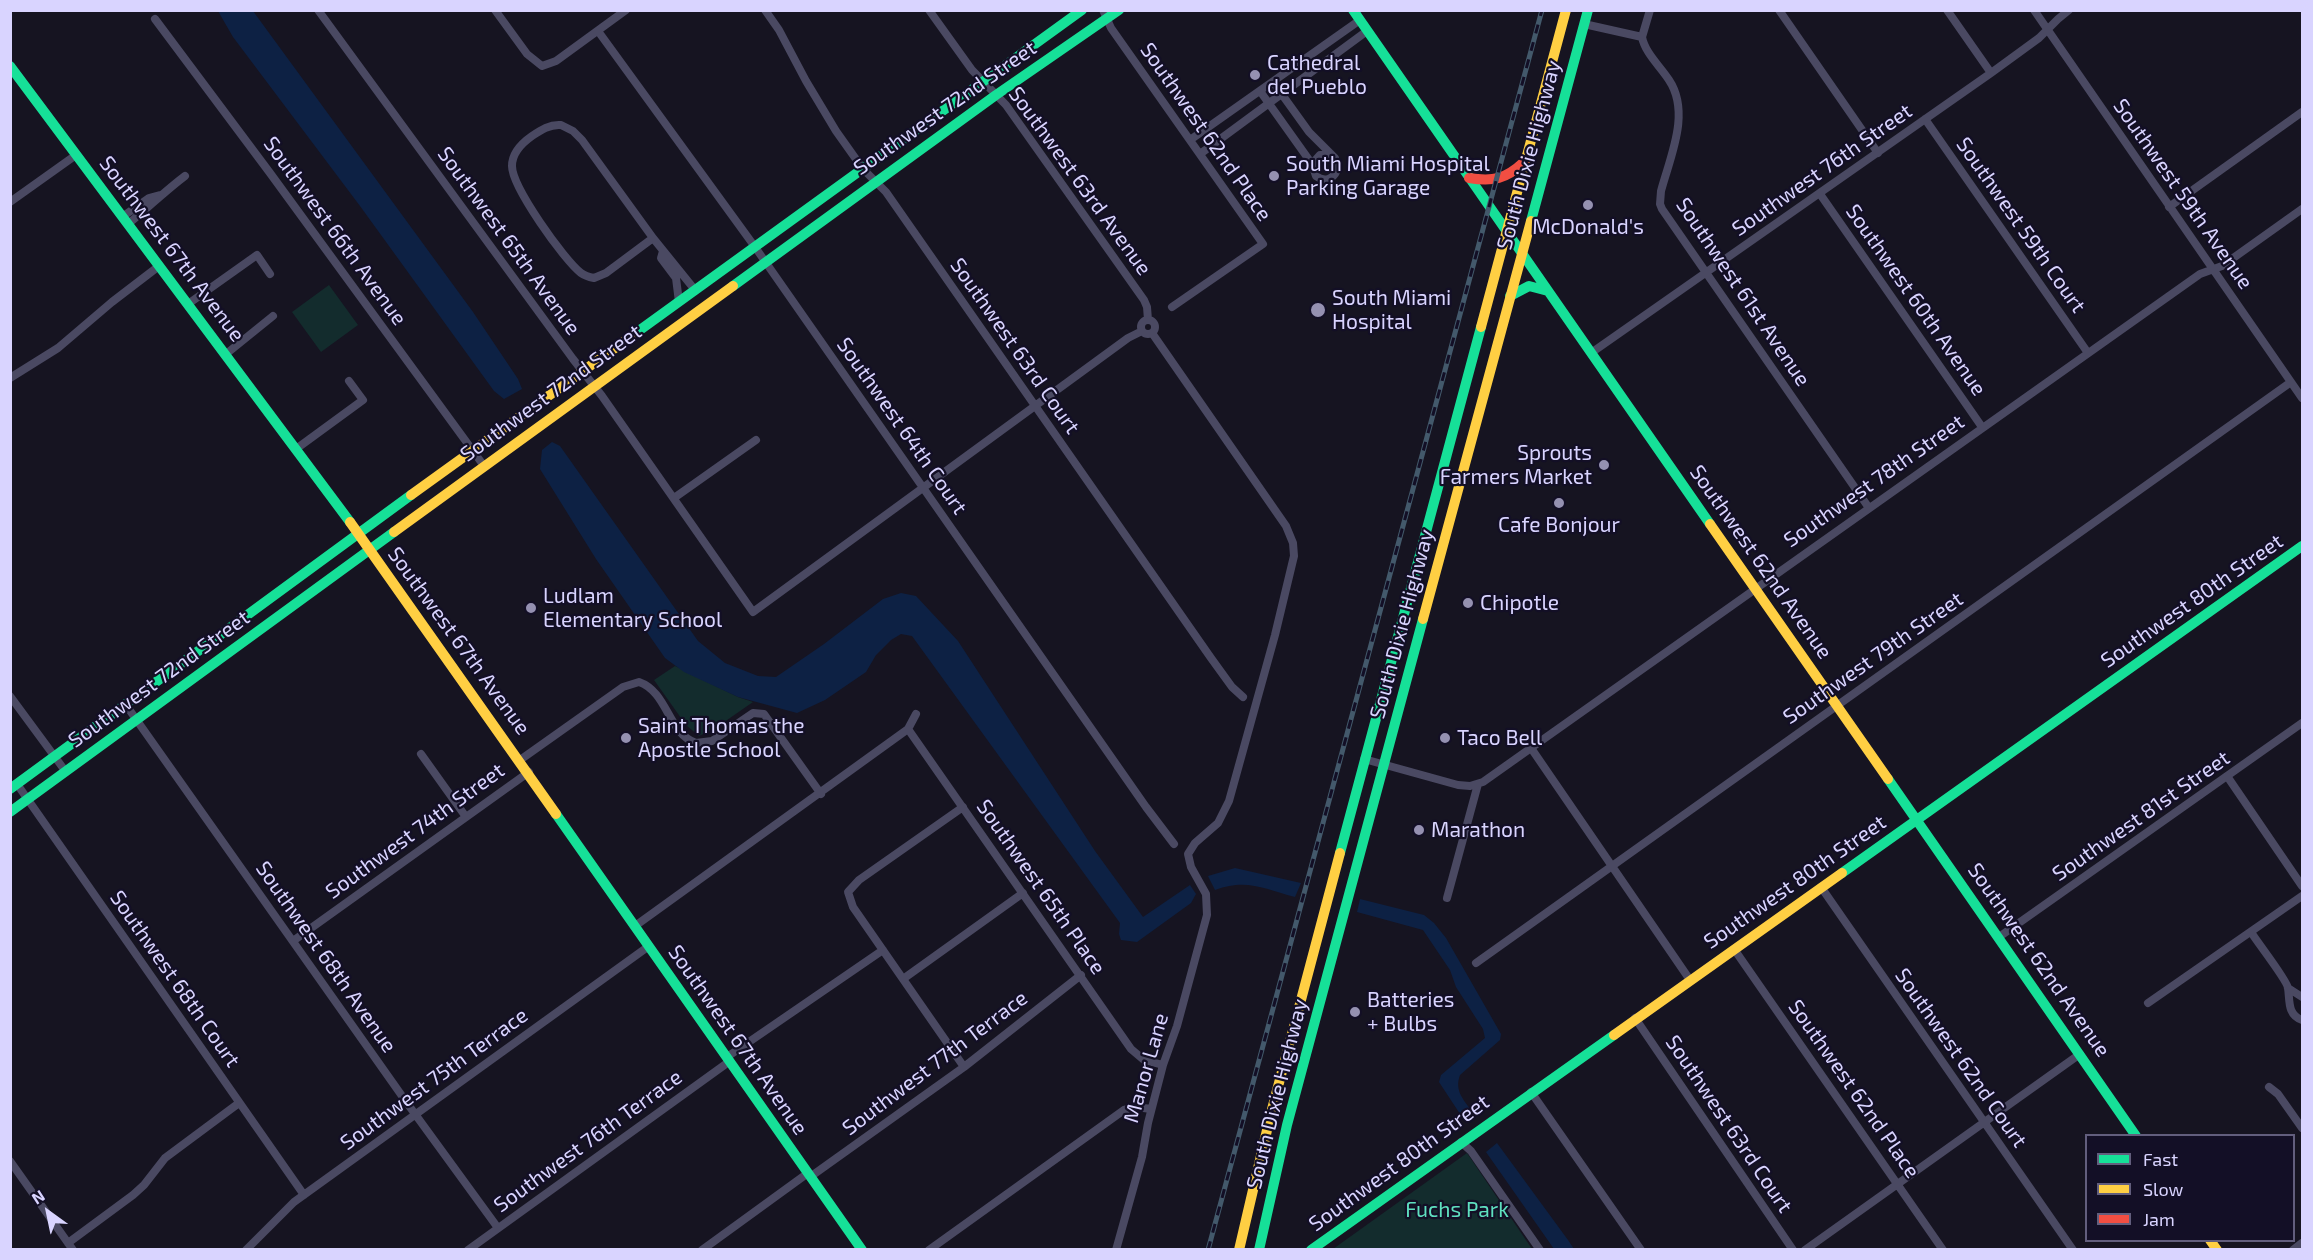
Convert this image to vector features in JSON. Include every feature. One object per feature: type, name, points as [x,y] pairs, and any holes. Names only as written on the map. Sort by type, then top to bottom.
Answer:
[{"type":"main road","name":"Southwest 72nd Street","points":[[14,787],[358,534],[1082,10]]},
{"type":"main road","name":"Southwest 72nd Street","points":[[10,812],[1104,15],[1119,10]]},
{"type":"main road","name":"Southwest 62nd Avenue","points":[[1353,10],[2135,1134]]},
{"type":"main road","name":"South Dixie Highway","points":[[1239,1250],[1268,1121],[1308,979],[1364,759],[1566,10]]},
{"type":"main road","points":[[1558,40],[1567,31],[1584,24],[1577,10]]},
{"type":"main road","name":"South Dixie Highway","points":[[1259,1250],[1287,1125],[1588,10]]},
{"type":"main road","name":"Southwest 67th Avenue","points":[[10,66],[369,549],[529,772],[862,1250]]},
{"type":"main road","points":[[1469,178],[1490,182],[1505,178],[1526,160]]},
{"type":"main road","points":[[1510,296],[1529,286],[1548,291]]},
{"type":"main road","name":"Southwest 80th Street","points":[[1311,1250],[2302,546]]},
{"type":"main road","points":[[1308,979],[1310,993],[1300,1031],[1309,1046]]},
{"type":"street","name":"Southwest 65th Avenue","points":[[318,10],[594,386],[753,612],[922,487]]},
{"type":"street","points":[[495,10],[527,54],[542,66],[556,62],[626,10]]},
{"type":"street","name":"Southwest 63rd Court","points":[[765,10],[784,38],[827,116],[863,169],[886,192],[1211,658],[1232,687],[1243,697]]},
{"type":"street","name":"Southwest 63rd Avenue","points":[[929,10],[972,70],[1006,105],[1142,297],[1148,307],[1148,320],[1155,325],[1152,333],[1283,522],[1293,543],[1293,566],[1229,801],[1220,820],[1189,851],[1190,864],[1207,897]]},
{"type":"street","points":[[1584,24],[1642,38],[1650,10]]},
{"type":"street","points":[[1779,10],[1878,153]]},
{"type":"street","points":[[1947,10],[1991,73]]},
{"type":"street","name":"Southwest 59th Avenue","points":[[2034,10],[2302,398]]},
{"type":"street","name":"Southwest 76th Street","points":[[1591,353],[2039,39],[2069,10]]},
{"type":"street","name":"Southwest 62nd Place","points":[[1104,15],[1263,244],[1172,306]]},
{"type":"street","name":"Southwest 66th Avenue","points":[[155,19],[484,466]]},
{"type":"street","points":[[1190,140],[1360,20]]},
{"type":"street","name":"Southwest 64th Court","points":[[598,31],[755,247],[1174,844]]},
{"type":"street","points":[[1200,154],[1367,32]]},
{"type":"street","name":"Southwest 61st Avenue","points":[[1642,38],[1646,49],[1671,82],[1679,106],[1677,131],[1661,191],[1660,204],[1869,508]]},
{"type":"street","points":[[1260,91],[1312,164],[1313,171],[1324,180],[1332,178],[1338,170],[1335,158],[1309,132],[1273,82]]},
{"type":"street","points":[[2169,207],[2302,112]]},
{"type":"street","name":"Southwest 59th Court","points":[[1925,119],[2088,352]]},
{"type":"street","points":[[653,238],[600,276],[594,278],[583,274],[565,255],[522,194],[512,172],[513,157],[529,138],[550,126],[561,125],[573,131],[695,290]]},
{"type":"street","points":[[1312,164],[1320,155],[1330,154]]},
{"type":"street","points":[[10,202],[76,155]]},
{"type":"street","points":[[125,220],[149,198],[160,195],[185,176]]},
{"type":"street","name":"Southwest 60th Avenue","points":[[1820,194],[1982,427]]},
{"type":"street","name":"Southwest 78th Street","points":[[1478,784],[2200,273],[2222,266],[2302,210]]},
{"type":"street","points":[[663,251],[661,258],[677,281],[676,293],[679,302]]},
{"type":"street","points":[[188,304],[256,255],[270,274]]},
{"type":"street","points":[[10,378],[58,348],[159,266]]},
{"type":"street","points":[[226,354],[273,316]]},
{"type":"street","points":[[1142,331],[1142,324],[1148,320]]},
{"type":"street","points":[[922,487],[1128,338],[1142,331]]},
{"type":"street","points":[[1142,331],[1147,334],[1152,333]]},
{"type":"street","points":[[296,449],[363,400],[350,381]]},
{"type":"street","name":"Southwest 79th Street","points":[[1476,963],[2291,382]]},
{"type":"street","points":[[674,498],[756,440]]},
{"type":"street","name":"Southwest 74th Street","points":[[520,760],[623,687],[636,682],[643,683],[656,695],[682,734],[696,743],[712,741],[750,714],[761,713],[769,719],[821,794]]},
{"type":"street","points":[[10,696],[66,772]]},
{"type":"street","name":"Southwest 68th Avenue","points":[[126,705],[415,1115],[498,1228]]},
{"type":"street","points":[[635,926],[821,794],[908,729],[916,714]]},
{"type":"street","name":"Southwest 81st Street","points":[[1999,937],[2302,723]]},
{"type":"street","name":"Southwest 65th Place","points":[[908,729],[1134,1053],[1144,1060],[1163,1065]]},
{"type":"street","points":[[1531,748],[1690,980]]},
{"type":"street","points":[[421,754],[466,817]]},
{"type":"street","points":[[1364,759],[1458,785],[1478,784],[1447,898]]},
{"type":"street","name":"Southwest 74th Street","points":[[293,941],[529,772]]},
{"type":"street","points":[[2228,776],[2302,886]]},
{"type":"street","name":"Southwest 68th Court","points":[[14,787],[28,799],[304,1195]]},
{"type":"street","points":[[963,807],[859,880],[848,892],[852,907],[964,1067]]},
{"type":"street","name":"Southwest 62nd Court","points":[[1821,887],[2073,1250]]},
{"type":"street","points":[[903,979],[1023,892]]},
{"type":"street","points":[[2148,1003],[2302,896]]},
{"type":"street","name":"Manor Lane","points":[[1116,1250],[1142,1157],[1151,1109],[1163,1065],[1175,1034],[1207,915],[1207,897]]},
{"type":"street","points":[[2251,932],[2288,988],[2302,997]]},
{"type":"street","name":"Southwest 75th Terrace","points":[[246,1250],[279,1215],[304,1195],[649,946]]},
{"type":"street","name":"Southwest 62nd Place","points":[[1734,949],[1944,1250]]},
{"type":"street","name":"Southwest 76th Terrace","points":[[468,1250],[728,1059],[883,950]]},
{"type":"street","name":"Southwest 77th Terrace","points":[[702,1250],[964,1067],[1081,975]]},
{"type":"street","points":[[2288,988],[2291,1011],[2302,1020]]},
{"type":"street","name":"Southwest 63rd Court","points":[[1635,1018],[1793,1250]]},
{"type":"street","points":[[1805,1250],[2080,1054]]},
{"type":"street","points":[[2269,1087],[2278,1094],[2302,1128]]},
{"type":"street","points":[[1532,1092],[1641,1250]]},
{"type":"street","points":[[10,1161],[70,1246],[144,1185],[165,1158],[239,1103]]},
{"type":"street","points":[[929,1250],[1124,1110],[1136,1107],[1151,1109]]},
{"type":"street","points":[[1461,1142],[1467,1147],[1539,1250]]},
{"type":"street","points":[[2294,1250],[2302,1243]]},
{"type":"green space","points":[[329,285],[358,325],[321,352],[292,312]]},
{"type":"green space","points":[[675,666],[753,702],[717,727],[699,736],[686,725],[654,680]]},
{"type":"green space","name":"Fuchs Park","points":[[1467,1153],[1532,1249],[1333,1249]]},
{"type":"water","points":[[218,11],[253,11],[473,312],[518,379],[522,389],[504,399],[494,391],[360,206],[233,37]]},
{"type":"water","points":[[552,442],[560,446],[698,641],[725,663],[758,676],[776,677],[883,599],[901,593],[916,596],[958,641],[1095,851],[1143,917],[1190,885],[1196,894],[1191,903],[1137,942],[1121,940],[1120,923],[912,636],[901,634],[891,640],[876,655],[866,672],[825,700],[797,713],[738,697],[684,672],[665,658],[596,559],[540,469],[542,450]]},
{"type":"water","points":[[1235,868],[1301,883],[1295,897],[1246,885],[1215,890],[1208,876]]},
{"type":"water","points":[[1360,899],[1424,915],[1434,923],[1446,938],[1501,1034],[1500,1040],[1460,1075],[1459,1091],[1473,1113],[1464,1120],[1439,1082],[1441,1075],[1485,1038],[1483,1029],[1456,987],[1450,970],[1423,930],[1357,912]]},
{"type":"water","points":[[1497,1143],[1574,1249],[1554,1249],[1486,1152]]},
{"type":"railway","points":[[1208,1250],[1542,10]]},
{"type":"traffic: fast","points":[[633,335],[1082,10]]},
{"type":"traffic: fast","points":[[733,286],[996,95],[1119,10]]},
{"type":"traffic: fast","points":[[1353,10],[1710,524]]},
{"type":"traffic: fast","points":[[1531,221],[1588,10]]},
{"type":"traffic: fast","points":[[10,66],[350,522]]},
{"type":"traffic: fast","points":[[1510,296],[1529,286],[1548,291]]},
{"type":"traffic: fast","points":[[1340,853],[1481,327]]},
{"type":"traffic: fast","points":[[10,789],[411,495]]},
{"type":"traffic: fast","points":[[10,812],[394,532]]},
{"type":"traffic: fast","points":[[1842,873],[2302,546]]},
{"type":"traffic: fast","points":[[1259,1250],[1287,1125],[1423,619]]},
{"type":"traffic: fast","points":[[1888,779],[2135,1134]]},
{"type":"traffic: fast","points":[[556,814],[862,1250]]},
{"type":"traffic: fast","points":[[1311,1250],[1614,1035]]},
{"type":"traffic: slow","points":[[1481,327],[1566,10]]},
{"type":"traffic: slow","points":[[1423,619],[1531,221]]},
{"type":"traffic: slow","points":[[394,532],[733,286]]},
{"type":"traffic: slow","points":[[411,495],[633,335]]},
{"type":"traffic: slow","points":[[350,522],[556,814]]},
{"type":"traffic: slow","points":[[1710,524],[1888,779]]},
{"type":"traffic: slow","points":[[1239,1250],[1271,1113],[1340,853]]},
{"type":"traffic: slow","points":[[1614,1035],[1842,873]]},
{"type":"traffic: slow","points":[[2211,1242],[2217,1250]]},
{"type":"traffic: jam","points":[[1469,178],[1485,180],[1499,178],[1524,162]]},
{"type":"place","name":"Cathedral del Pueblo","points":[[1255,75]]},
{"type":"place","name":"South Miami Hospital Parking Garage","points":[[1274,176]]},
{"type":"place","name":"McDonald's","points":[[1588,205]]},
{"type":"place","name":"South Miami Hospital","points":[[1318,310]]},
{"type":"place","name":"Sprouts Farmers Market","points":[[1604,465]]},
{"type":"place","name":"Cafe Bonjour","points":[[1559,503]]},
{"type":"place","name":"Chipotle","points":[[1468,603]]},
{"type":"place","name":"Ludlam Elementary School","points":[[531,608]]},
{"type":"place","name":"Saint Thomas the Apostle School","points":[[626,738]]},
{"type":"place","name":"Taco Bell","points":[[1445,738]]},
{"type":"place","name":"Marathon","points":[[1419,830]]},
{"type":"place","name":"Batteries + Bulbs","points":[[1355,1012]]}]
